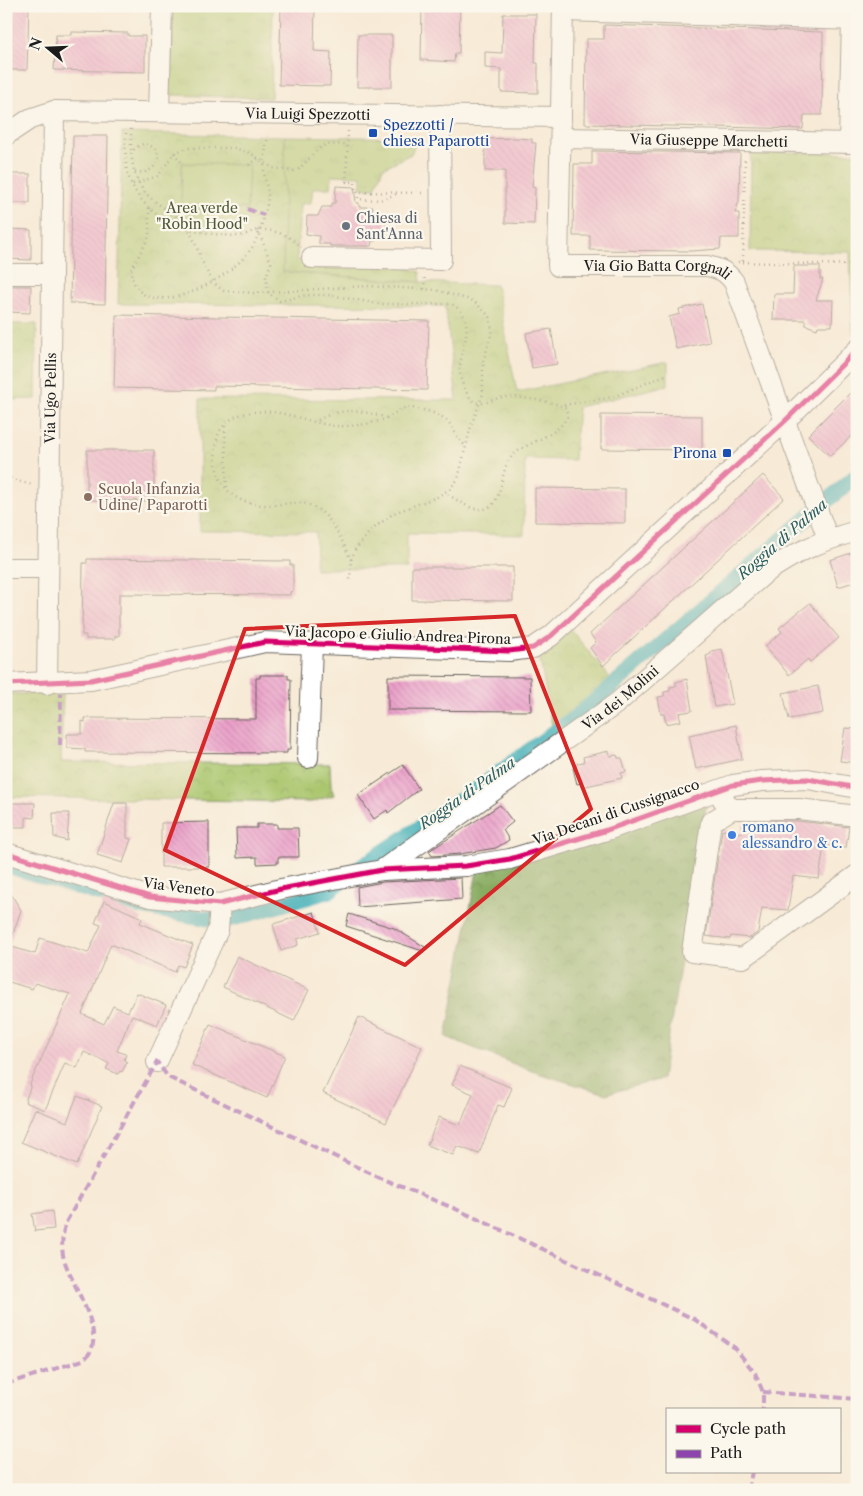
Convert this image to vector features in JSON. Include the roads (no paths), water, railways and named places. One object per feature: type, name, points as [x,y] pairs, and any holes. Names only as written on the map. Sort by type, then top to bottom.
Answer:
[{"type":"street","points":[[159,112],[162,6]]},
{"type":"street","points":[[564,8],[854,20],[853,143]]},
{"type":"street","name":"Via Gio Batta Corgnali","points":[[564,8],[558,266],[707,266],[724,270],[734,282],[826,534]]},
{"type":"street","name":"Via Luigi Spezzotti","points":[[6,135],[30,119],[54,111],[561,117]]},
{"type":"street","name":"Via Ugo Pellis","points":[[47,684],[54,111]]},
{"type":"street","points":[[312,258],[441,260],[440,115]]},
{"type":"street","name":"Via Giuseppe Marchetti","points":[[561,138],[853,143]]},
{"type":"street","points":[[6,274],[52,274]]},
{"type":"street","name":"Via Jacopo e Giulio Andrea Pirona","points":[[6,684],[47,684],[91,680],[266,642],[509,651],[533,648],[551,636],[785,421],[857,350]]},
{"type":"street","name":"Via dei Molini","points":[[373,872],[617,703],[764,574],[826,534],[857,531]]},
{"type":"street","points":[[6,568],[48,568]]},
{"type":"street","points":[[308,758],[312,644]]},
{"type":"street","name":"Via Decani di Cussignacco","points":[[373,872],[466,866],[510,859],[607,830],[732,785],[762,781],[808,780],[857,788]]},
{"type":"street","points":[[713,791],[732,809]]},
{"type":"street","points":[[857,816],[799,809],[732,809],[711,822],[692,952],[742,958],[857,875]]},
{"type":"street","name":"Via Veneto","points":[[6,853],[150,897],[220,916],[281,889],[373,872]]},
{"type":"street","points":[[157,1062],[220,916]]},
{"type":"waterway","name":"Roggia di Palma","points":[[6,865],[142,907],[209,919],[231,919],[329,891],[349,875],[469,795],[582,712],[857,475]]},
{"type":"place","name":"Spezzotti / chiesa Paparotti","points":[[373,133]]},
{"type":"place","name":"Chiesa di Sant'Anna","points":[[346,226]]},
{"type":"place","name":"Pirona","points":[[727,453]]},
{"type":"place","name":"Scuola Infanzia Udine/ Paparotti","points":[[88,497]]},
{"type":"place","name":"romano alessandro & c.","points":[[732,835]]},
{"type":"park label","name":"Area verde \"Robin Hood\"","points":[[202,216]]}]
